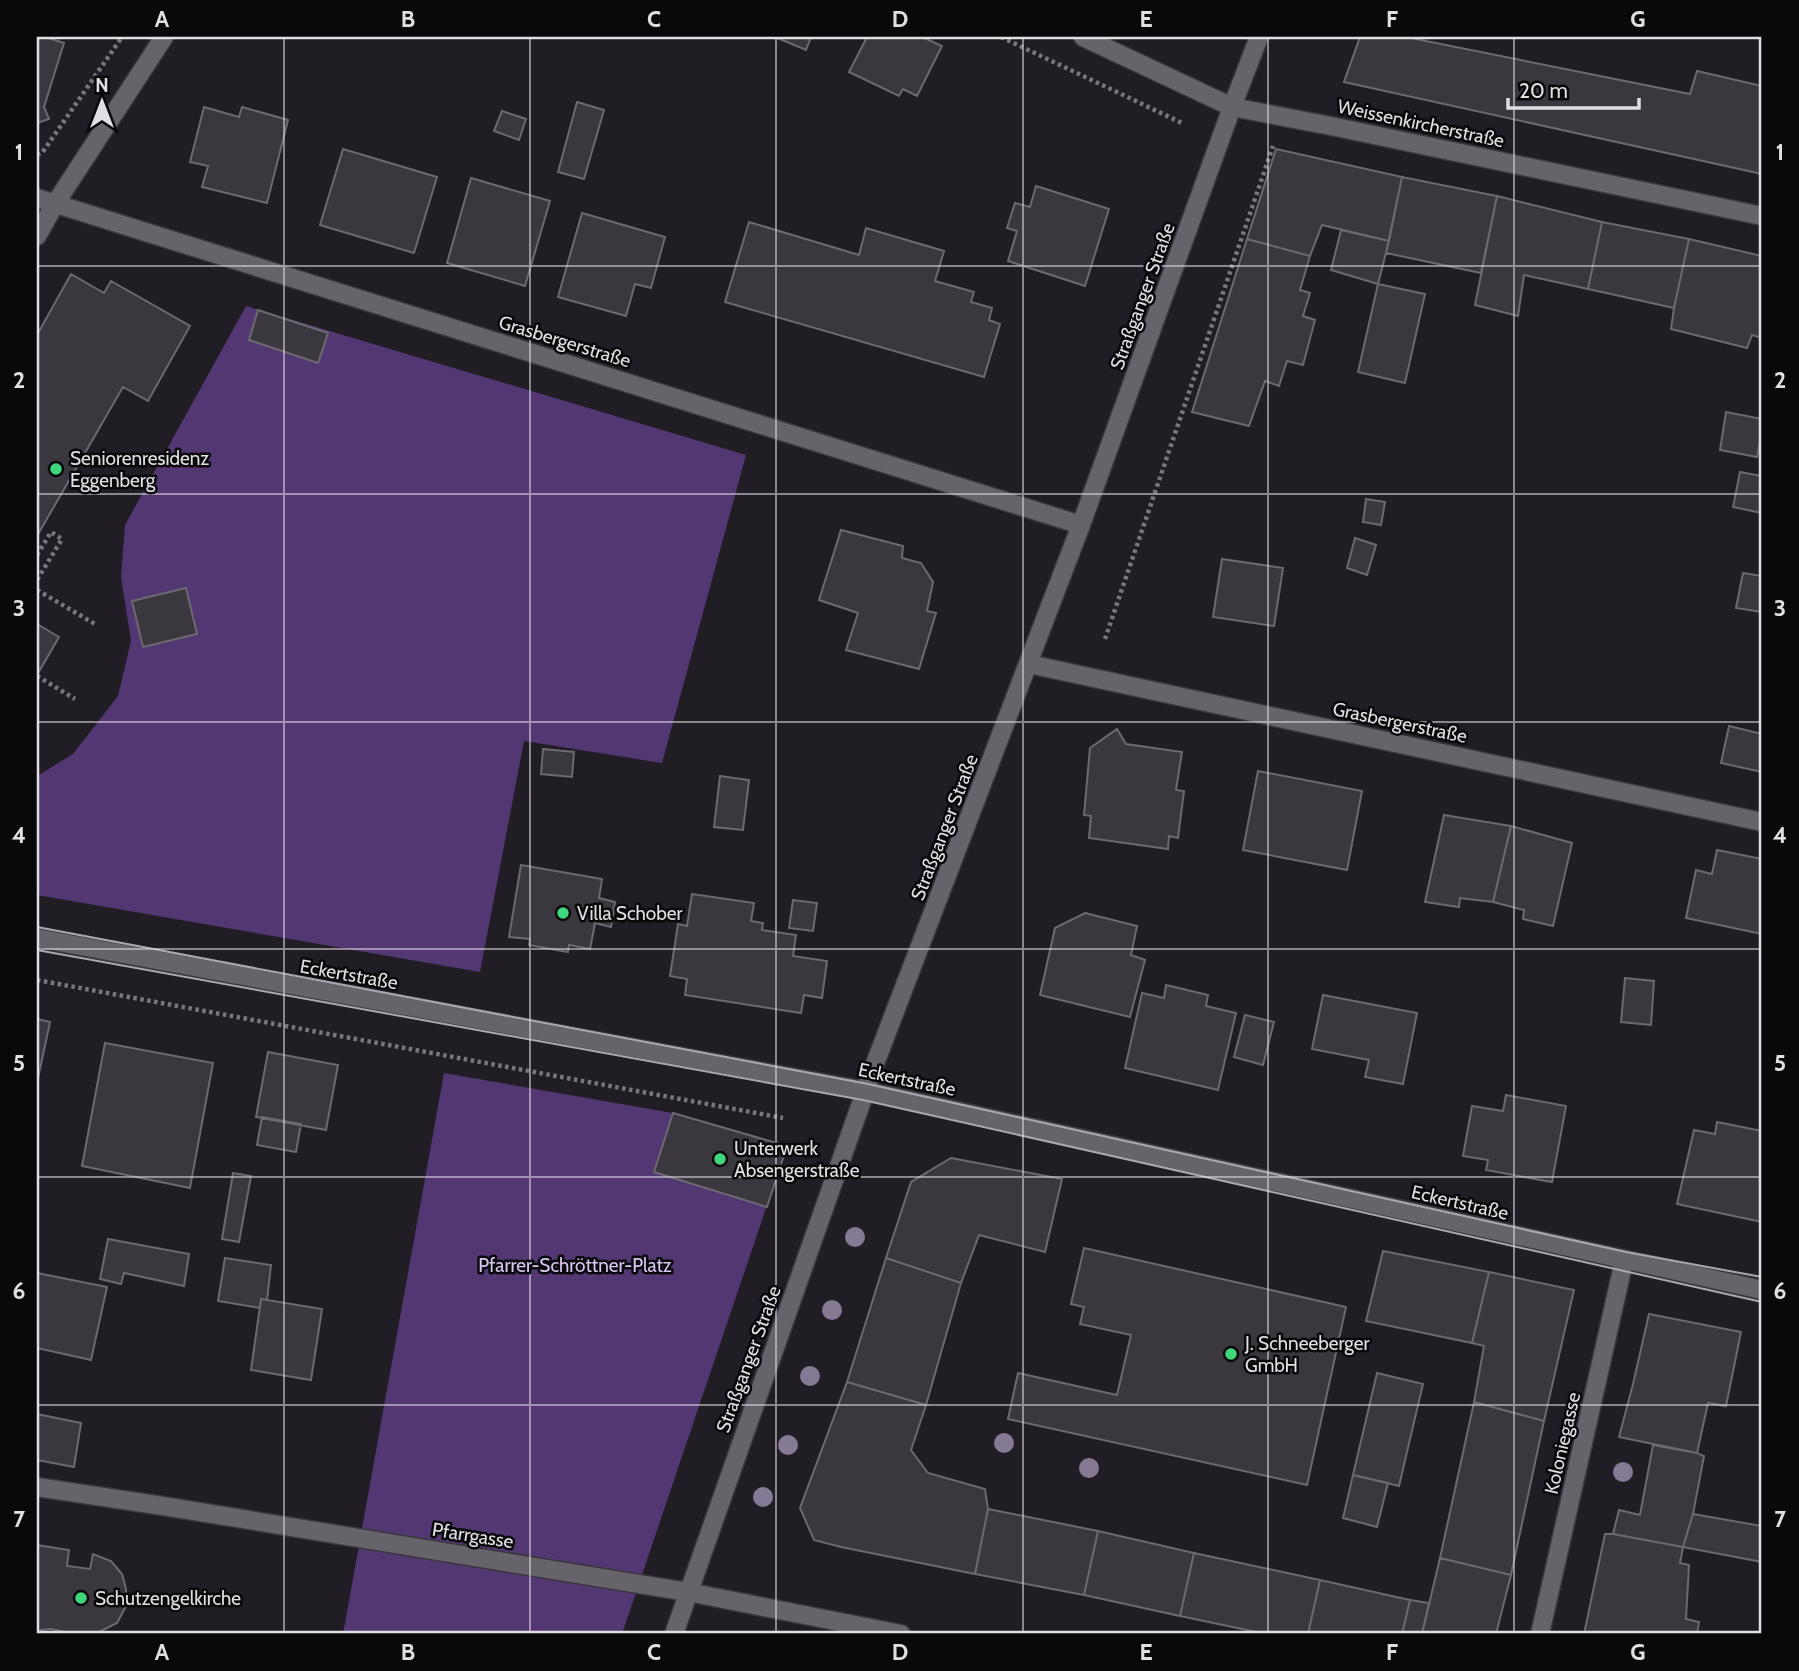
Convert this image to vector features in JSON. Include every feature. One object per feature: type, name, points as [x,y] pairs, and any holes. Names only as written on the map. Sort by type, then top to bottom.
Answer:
[{"type":"street","points":[[37,236],[164,37]]},
{"type":"street","name":"Weissenkircherstraße","points":[[1083,37],[1232,107],[1331,125],[1762,216]]},
{"type":"street","name":"Straßganger Straße","points":[[674,1634],[866,1091],[1029,664],[1259,37]]},
{"type":"street","name":"Grasbergerstraße","points":[[37,198],[1081,524]]},
{"type":"street","name":"Grasbergerstraße","points":[[1029,664],[1762,821]]},
{"type":"street","name":"Eckertstraße","points":[[37,938],[866,1091],[1762,1290]]},
{"type":"street","name":"Koloniegasse","points":[[1540,1634],[1625,1261]]},
{"type":"street","name":"Pfarrgasse","points":[[37,1487],[688,1592],[901,1634]]},
{"type":"path","points":[[37,155],[42,153],[122,37]]},
{"type":"path","points":[[1001,37],[1182,123]]},
{"type":"path","points":[[1105,639],[1274,143]]},
{"type":"path","points":[[37,555],[51,532],[62,539],[37,580]]},
{"type":"path","points":[[37,590],[95,624]]},
{"type":"path","points":[[37,676],[75,699]]},
{"type":"path","points":[[37,980],[783,1118]]},
{"type":"green space","points":[[246,306],[746,455],[662,763],[524,741],[480,972],[37,895],[37,776],[73,754],[118,696],[131,641],[121,577],[125,525]]},
{"type":"green space","name":"Pfarrer-Schröttner-Platz","points":[[444,1073],[673,1113],[787,1146],[622,1634],[343,1634]]},
{"type":"building","points":[[37,37],[64,43],[44,107],[49,119],[37,123]]},
{"type":"building","points":[[775,37],[811,37],[806,50]]},
{"type":"building","points":[[867,37],[922,37],[942,46],[917,96],[903,89],[899,96],[849,72]]},
{"type":"building","points":[[1360,37],[1406,37],[1690,94],[1697,71],[1762,86],[1762,174],[1344,82]]},
{"type":"building","points":[[577,102],[604,110],[584,179],[558,172]]},
{"type":"building","points":[[204,107],[239,117],[242,107],[288,120],[267,203],[202,187],[208,166],[190,162]]},
{"type":"building","points":[[502,111],[526,119],[519,140],[494,131]]},
{"type":"building","points":[[343,149],[437,177],[414,253],[320,225]]},
{"type":"building","points":[[1276,149],[1402,177],[1389,241],[1322,225],[1310,256],[1247,239]]},
{"type":"building","points":[[1402,177],[1497,196],[1481,273],[1386,253]]},
{"type":"building","points":[[471,178],[550,201],[525,286],[447,263]]},
{"type":"building","points":[[1036,186],[1109,209],[1085,286],[1008,261],[1017,231],[1007,228],[1015,203],[1030,207]]},
{"type":"building","points":[[1497,196],[1602,222],[1588,289],[1524,275],[1518,316],[1475,305]]},
{"type":"building","points":[[582,213],[665,237],[651,288],[635,284],[626,316],[558,297]]},
{"type":"building","points":[[749,222],[859,255],[866,228],[944,251],[935,281],[974,292],[971,302],[992,308],[989,320],[1000,324],[984,377],[725,302]]},
{"type":"building","points":[[1602,222],[1689,239],[1674,308],[1588,289]]},
{"type":"building","points":[[1341,230],[1389,241],[1378,284],[1331,270]]},
{"type":"building","points":[[1247,239],[1310,256],[1300,290],[1310,293],[1303,316],[1315,320],[1303,365],[1287,361],[1279,386],[1265,381],[1249,426],[1192,412]]},
{"type":"building","points":[[1689,239],[1762,256],[1762,338],[1752,335],[1747,348],[1671,329]]},
{"type":"building","name":"Seniorenresidenz Eggenberg","points":[[71,274],[104,293],[111,281],[190,326],[148,401],[123,387],[37,536],[37,335]]},
{"type":"building","points":[[1378,284],[1425,294],[1405,383],[1358,372]]},
{"type":"building","points":[[258,310],[328,333],[318,363],[249,340]]},
{"type":"building","points":[[1726,412],[1762,419],[1757,457],[1720,450]]},
{"type":"building","points":[[1740,472],[1762,476],[1762,513],[1733,507]]},
{"type":"building","points":[[1366,499],[1385,502],[1381,525],[1363,522]]},
{"type":"building","points":[[841,530],[903,546],[902,558],[921,563],[933,582],[927,611],[936,613],[919,669],[846,650],[858,613],[819,600]]},
{"type":"building","points":[[1355,538],[1376,545],[1367,575],[1347,568]]},
{"type":"building","points":[[1222,559],[1283,568],[1274,626],[1213,617]]},
{"type":"building","points":[[1743,573],[1762,576],[1762,612],[1736,608]]},
{"type":"building","points":[[186,588],[197,634],[143,647],[132,601]]},
{"type":"building","points":[[37,624],[59,637],[37,675]]},
{"type":"building","points":[[1729,726],[1762,734],[1762,772],[1721,763]]},
{"type":"building","points":[[1117,729],[1126,744],[1182,752],[1176,790],[1184,791],[1178,838],[1169,836],[1168,849],[1089,838],[1091,816],[1084,815],[1090,748]]},
{"type":"building","points":[[543,749],[574,752],[572,777],[541,774]]},
{"type":"building","points":[[1258,771],[1362,791],[1347,870],[1243,850]]},
{"type":"building","points":[[720,776],[749,780],[743,830],[714,827]]},
{"type":"building","points":[[1444,815],[1511,826],[1493,902],[1460,898],[1459,907],[1425,902]]},
{"type":"building","points":[[1511,826],[1572,843],[1553,926],[1523,919],[1524,910],[1493,902]]},
{"type":"building","points":[[1717,850],[1762,859],[1762,934],[1686,918],[1696,870],[1712,874]]},
{"type":"building","name":"Villa Schober","points":[[521,865],[602,879],[599,898],[615,902],[611,927],[595,923],[590,949],[569,945],[568,952],[529,945],[530,939],[509,937]]},
{"type":"building","points":[[692,894],[754,903],[751,921],[763,923],[762,930],[796,935],[793,956],[827,961],[822,998],[804,995],[801,1013],[685,995],[687,979],[670,976],[678,924],[687,926]]},
{"type":"building","points":[[793,900],[817,903],[813,931],[789,928]]},
{"type":"building","points":[[1085,913],[1137,926],[1131,955],[1145,960],[1130,1017],[1040,995],[1055,928]]},
{"type":"building","points":[[1625,978],[1654,981],[1651,1025],[1621,1022]]},
{"type":"building","points":[[1166,985],[1208,995],[1206,1006],[1236,1013],[1218,1090],[1125,1068],[1142,993],[1164,998]]},
{"type":"building","points":[[1323,995],[1417,1013],[1403,1084],[1365,1077],[1369,1060],[1312,1049]]},
{"type":"building","points":[[1245,1015],[1274,1022],[1263,1065],[1234,1057]]},
{"type":"building","points":[[37,1019],[50,1022],[37,1083]]},
{"type":"building","points":[[105,1043],[213,1063],[190,1188],[82,1166]]},
{"type":"building","points":[[268,1052],[338,1065],[326,1130],[256,1117]]},
{"type":"building","points":[[1506,1095],[1566,1106],[1552,1182],[1486,1170],[1488,1160],[1463,1156],[1472,1106],[1503,1111]]},
{"type":"building","name":"Unterwerk Absengerstraße","points":[[673,1113],[787,1146],[767,1207],[654,1172]]},
{"type":"building","points":[[262,1117],[301,1124],[296,1152],[257,1145]]},
{"type":"building","points":[[1717,1122],[1762,1131],[1762,1222],[1677,1204],[1694,1130],[1715,1134]]},
{"type":"building","points":[[951,1158],[1062,1179],[1045,1252],[979,1235],[961,1283],[886,1258],[911,1182]]},
{"type":"building","points":[[233,1173],[251,1176],[239,1242],[222,1239]]},
{"type":"building","points":[[108,1239],[189,1254],[184,1286],[124,1273],[121,1284],[100,1279]]},
{"type":"building","name":"J. Schneeberger GmbH","points":[[1084,1248],[1346,1307],[1307,1485],[1008,1419],[1018,1373],[1117,1395],[1131,1335],[1080,1324],[1084,1307],[1071,1304]]},
{"type":"building","points":[[1383,1251],[1489,1272],[1472,1343],[1366,1321]]},
{"type":"building","points":[[225,1258],[271,1265],[267,1300],[261,1299],[260,1308],[218,1301]]},
{"type":"building","points":[[886,1258],[961,1283],[926,1405],[847,1382]]},
{"type":"building","points":[[1489,1272],[1574,1290],[1544,1421],[1474,1402],[1484,1346],[1472,1343]]},
{"type":"building","points":[[37,1273],[107,1287],[91,1360],[37,1348]]},
{"type":"building","points":[[261,1299],[322,1309],[311,1380],[251,1370]]},
{"type":"building","points":[[1649,1314],[1741,1332],[1726,1406],[1708,1403],[1697,1453],[1619,1437]]},
{"type":"building","points":[[1377,1373],[1423,1384],[1399,1486],[1353,1475]]},
{"type":"building","points":[[847,1382],[926,1405],[911,1450],[928,1473],[985,1489],[988,1509],[975,1574],[814,1540],[800,1508]]},
{"type":"building","points":[[1474,1402],[1544,1421],[1511,1575],[1440,1558]]},
{"type":"building","points":[[37,1414],[81,1423],[74,1467],[37,1460]]},
{"type":"building","points":[[1653,1445],[1704,1456],[1693,1514],[1683,1547],[1613,1534],[1619,1510],[1640,1515]]},
{"type":"building","points":[[1353,1475],[1388,1483],[1377,1527],[1343,1518]]},
{"type":"building","points":[[988,1509],[1098,1531],[1084,1595],[975,1574]]},
{"type":"building","points":[[1693,1514],[1762,1526],[1762,1562],[1683,1547]]},
{"type":"building","points":[[1098,1531],[1194,1553],[1180,1616],[1084,1595]]},
{"type":"building","points":[[1605,1534],[1683,1547],[1680,1563],[1689,1565],[1686,1619],[1699,1622],[1697,1634],[1584,1634]]},
{"type":"building","name":"Schutzengelkirche","points":[[37,1545],[69,1550],[67,1566],[90,1569],[93,1554],[111,1561],[122,1574],[126,1589],[126,1606],[117,1623],[97,1633],[75,1634],[51,1629],[41,1630],[40,1634],[37,1634]]},
{"type":"building","points":[[1194,1553],[1320,1580],[1308,1634],[1266,1634],[1180,1616]]},
{"type":"building","points":[[1440,1558],[1511,1575],[1496,1634],[1422,1634]]},
{"type":"building","points":[[1320,1580],[1410,1600],[1402,1634],[1308,1634]]},
{"type":"building","points":[[1410,1600],[1429,1603],[1422,1634],[1402,1634]]},
{"type":"tram line","points":[[37,927],[868,1084],[1626,1252],[1762,1277]]},
{"type":"tram line","points":[[37,950],[863,1100],[1762,1302]]},
{"type":"place","name":"Seniorenresidenz Eggenberg","points":[[56,469]]},
{"type":"place","name":"Villa Schober","points":[[563,913]]},
{"type":"place","name":"Unterwerk Absengerstraße","points":[[720,1159]]},
{"type":"place","name":"J. Schneeberger GmbH","points":[[1231,1354]]},
{"type":"place","name":"Schutzengelkirche","points":[[81,1598]]}]
